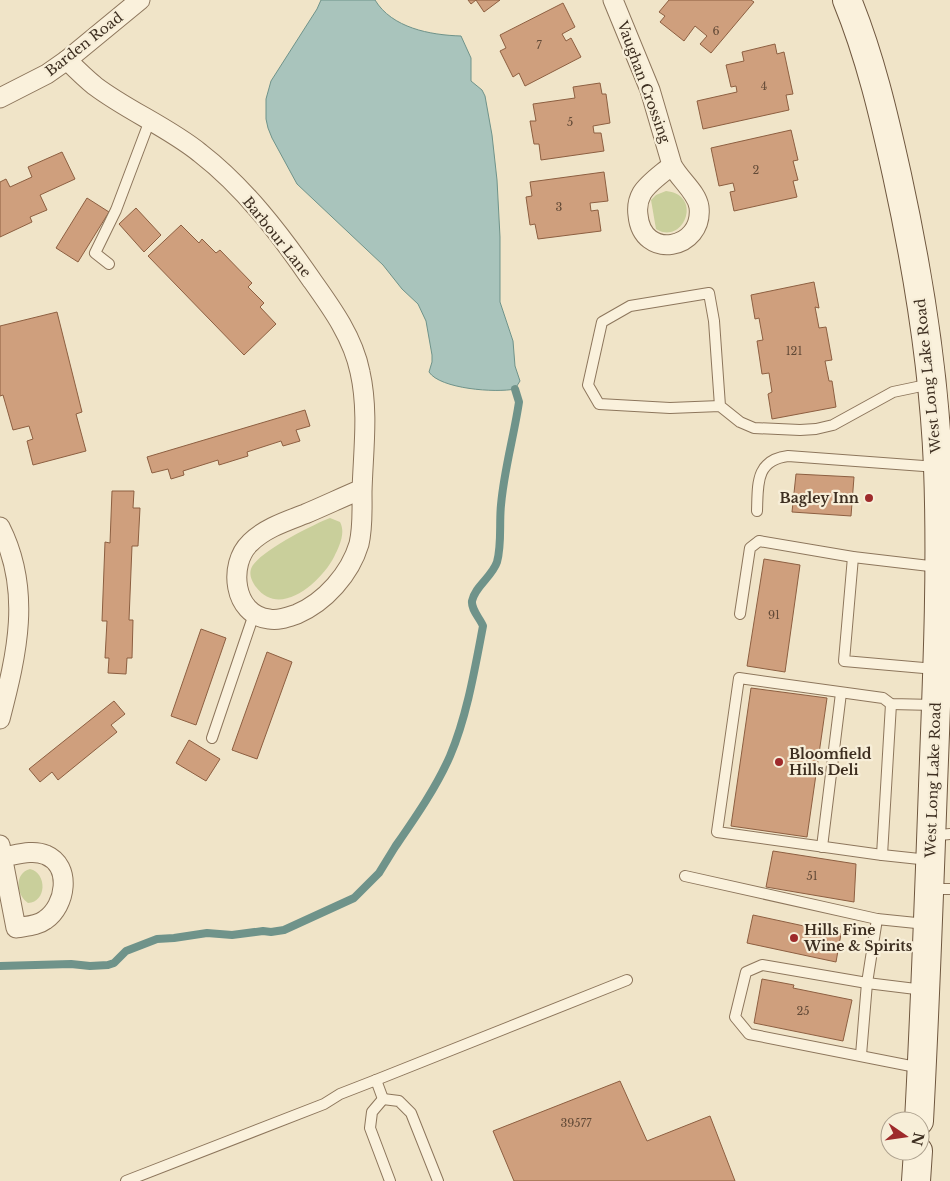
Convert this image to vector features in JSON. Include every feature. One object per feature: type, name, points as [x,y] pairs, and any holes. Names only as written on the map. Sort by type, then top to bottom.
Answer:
[{"type":"main road","name":"West Long Lake Road","points":[[847,0],[870,66],[892,152],[913,256],[932,384],[938,467],[943,560],[936,705],[939,889],[928,925],[920,1111]]},
{"type":"main road","points":[[916,1181],[917,1161]]},
{"type":"street","name":"Barden Road","points":[[0,98],[47,74],[67,60],[140,0]]},
{"type":"street","name":"Vaughan Crossing","points":[[613,0],[630,37],[650,90],[672,165]]},
{"type":"street","name":"Barbour Lane","points":[[67,60],[95,86],[201,153],[232,182],[274,229],[336,315],[352,346],[360,371],[366,429],[362,517],[358,544],[350,565],[341,580],[315,604],[298,613],[282,618],[268,619],[254,614]]},
{"type":"street","points":[[254,614],[244,604],[238,588],[236,570],[240,556],[249,543],[263,533],[362,489]]},
{"type":"street","points":[[0,527],[9,544],[15,567],[19,622],[16,651],[0,719]]},
{"type":"lane","points":[[109,264],[95,253],[116,210],[150,120]]},
{"type":"lane","points":[[720,406],[714,321],[709,293],[630,306],[602,322],[588,385],[599,404],[670,408],[720,406],[740,422],[754,428],[800,430],[833,425],[893,392],[932,384]]},
{"type":"lane","points":[[757,511],[758,479],[764,468],[771,461],[779,457],[788,456],[938,467]]},
{"type":"lane","points":[[740,614],[750,548],[759,541],[852,557],[943,560]]},
{"type":"lane","points":[[852,557],[844,661],[937,669]]},
{"type":"lane","points":[[212,738],[254,614]]},
{"type":"lane","points":[[936,705],[891,704],[882,698],[739,678],[717,832],[882,855],[937,844]]},
{"type":"lane","points":[[822,847],[841,692]]},
{"type":"lane","points":[[882,855],[891,704]]},
{"type":"lane","points":[[685,876],[877,919],[928,925]]},
{"type":"lane","points":[[861,1056],[867,983],[877,919]]},
{"type":"lane","points":[[922,1068],[749,1034],[735,1017],[746,972],[762,965],[867,983],[925,990]]},
{"type":"lane","points":[[126,1181],[324,1104],[340,1094],[627,980]]},
{"type":"lane","points":[[376,1080],[383,1099]]},
{"type":"lane","points":[[383,1099],[372,1112],[370,1128],[390,1181]]},
{"type":"lane","points":[[383,1099],[399,1101],[411,1113],[438,1181]]},
{"type":"green space","points":[[666,191],[678,194],[684,201],[687,209],[681,226],[674,231],[666,232],[656,229],[651,200],[656,195]]},
{"type":"green space","points":[[330,518],[340,522],[342,526],[341,540],[336,553],[320,577],[310,586],[288,598],[276,599],[266,596],[256,587],[250,574],[255,562],[274,547]]},
{"type":"green space","points":[[30,869],[40,876],[42,887],[39,898],[28,903],[21,895],[18,884],[21,875]]},
{"type":"water","points":[[321,0],[375,0],[382,10],[391,17],[413,28],[437,34],[461,36],[471,58],[471,81],[482,90],[485,96],[492,135],[500,237],[500,302],[513,341],[515,366],[520,381],[515,389],[482,390],[456,386],[435,378],[429,372],[432,355],[426,321],[418,304],[402,289],[383,265],[297,184],[272,138],[266,119],[266,99],[271,81]]},
{"type":"building","points":[[468,0],[476,0],[471,4]]},
{"type":"building","points":[[476,0],[500,0],[484,12]]},
{"type":"building","points":[[669,0],[751,0],[754,2],[711,53],[700,44],[707,36],[695,26],[684,41],[660,22],[665,16],[659,12]]},
{"type":"building","points":[[563,3],[575,27],[562,34],[566,41],[571,38],[581,57],[525,86],[519,73],[513,77],[500,51],[506,48],[500,35]]},
{"type":"building","points":[[775,44],[777,54],[784,52],[793,94],[786,95],[789,110],[703,129],[697,101],[737,92],[736,86],[731,87],[726,65],[744,61],[742,52]]},
{"type":"building","points":[[600,83],[602,94],[606,94],[610,123],[593,126],[594,133],[601,133],[604,151],[541,160],[539,144],[534,144],[530,121],[536,121],[533,104],[575,98],[573,87]]},
{"type":"building","points":[[791,130],[798,160],[793,161],[798,180],[793,181],[797,197],[734,211],[730,192],[735,191],[733,183],[719,186],[711,148]]},
{"type":"building","points":[[62,152],[75,179],[40,195],[47,210],[30,217],[32,222],[0,237],[0,182],[6,179],[10,187],[32,177],[28,167]]},
{"type":"building","points":[[604,172],[608,201],[590,203],[591,211],[598,210],[601,231],[538,239],[535,224],[530,225],[526,197],[532,196],[530,182]]},
{"type":"building","points":[[87,198],[109,212],[78,262],[56,248]]},
{"type":"building","points":[[136,208],[161,235],[144,252],[119,224]]},
{"type":"building","points":[[181,225],[199,243],[202,239],[216,253],[220,250],[252,283],[248,287],[264,303],[260,307],[276,324],[244,355],[148,256]]},
{"type":"building","points":[[814,282],[819,308],[815,307],[819,328],[826,327],[832,360],[825,361],[829,381],[832,381],[836,407],[772,419],[768,394],[772,392],[769,373],[762,374],[757,341],[763,340],[759,318],[755,319],[751,295]]},
{"type":"building","points":[[57,312],[82,412],[76,414],[86,451],[33,465],[27,441],[33,439],[29,426],[13,430],[3,395],[0,396],[0,326]]},
{"type":"building","points":[[305,410],[310,426],[296,430],[300,441],[283,446],[281,441],[247,452],[248,456],[219,465],[218,460],[183,471],[184,475],[171,479],[168,469],[152,473],[147,457]]},
{"type":"building","points":[[796,474],[854,477],[851,516],[792,512]]},
{"type":"building","points":[[112,491],[134,491],[133,508],[140,508],[138,546],[132,546],[129,620],[133,620],[132,658],[127,658],[126,674],[108,673],[109,658],[105,658],[107,621],[102,621],[105,542],[110,543]]},
{"type":"building","points":[[764,559],[800,565],[785,672],[747,666]]},
{"type":"building","points":[[201,629],[226,638],[196,725],[171,716]]},
{"type":"building","points":[[267,652],[292,662],[257,759],[232,750]]},
{"type":"building","name":"Bloomfield Hills Deli","points":[[751,688],[827,698],[807,837],[731,826]]},
{"type":"building","points":[[114,701],[125,714],[111,725],[117,732],[58,780],[52,772],[40,782],[29,769]]},
{"type":"building","points":[[189,740],[220,759],[206,781],[176,763]]},
{"type":"building","points":[[773,851],[856,864],[854,902],[766,887]]},
{"type":"building","name":"Hills Fine Wine & Spirits","points":[[753,915],[841,934],[836,962],[747,943]]},
{"type":"building","points":[[762,979],[794,985],[793,988],[852,1000],[843,1041],[754,1023]]},
{"type":"building","points":[[620,1081],[647,1141],[710,1116],[735,1181],[514,1181],[493,1131]]},
{"type":"waterway","points":[[0,966],[108,965],[114,963],[126,951],[157,939],[207,933],[232,935],[284,930],[354,898],[379,873],[438,780],[456,741],[466,708],[483,626],[474,611],[472,601],[476,591],[495,567],[499,555],[502,492],[519,402],[515,389]]},
{"type":"place","name":"Bagley Inn","points":[[869,498]]},
{"type":"place","name":"Bloomfield Hills Deli","points":[[779,762]]},
{"type":"place","name":"Hills Fine Wine & Spirits","points":[[794,938]]}]
